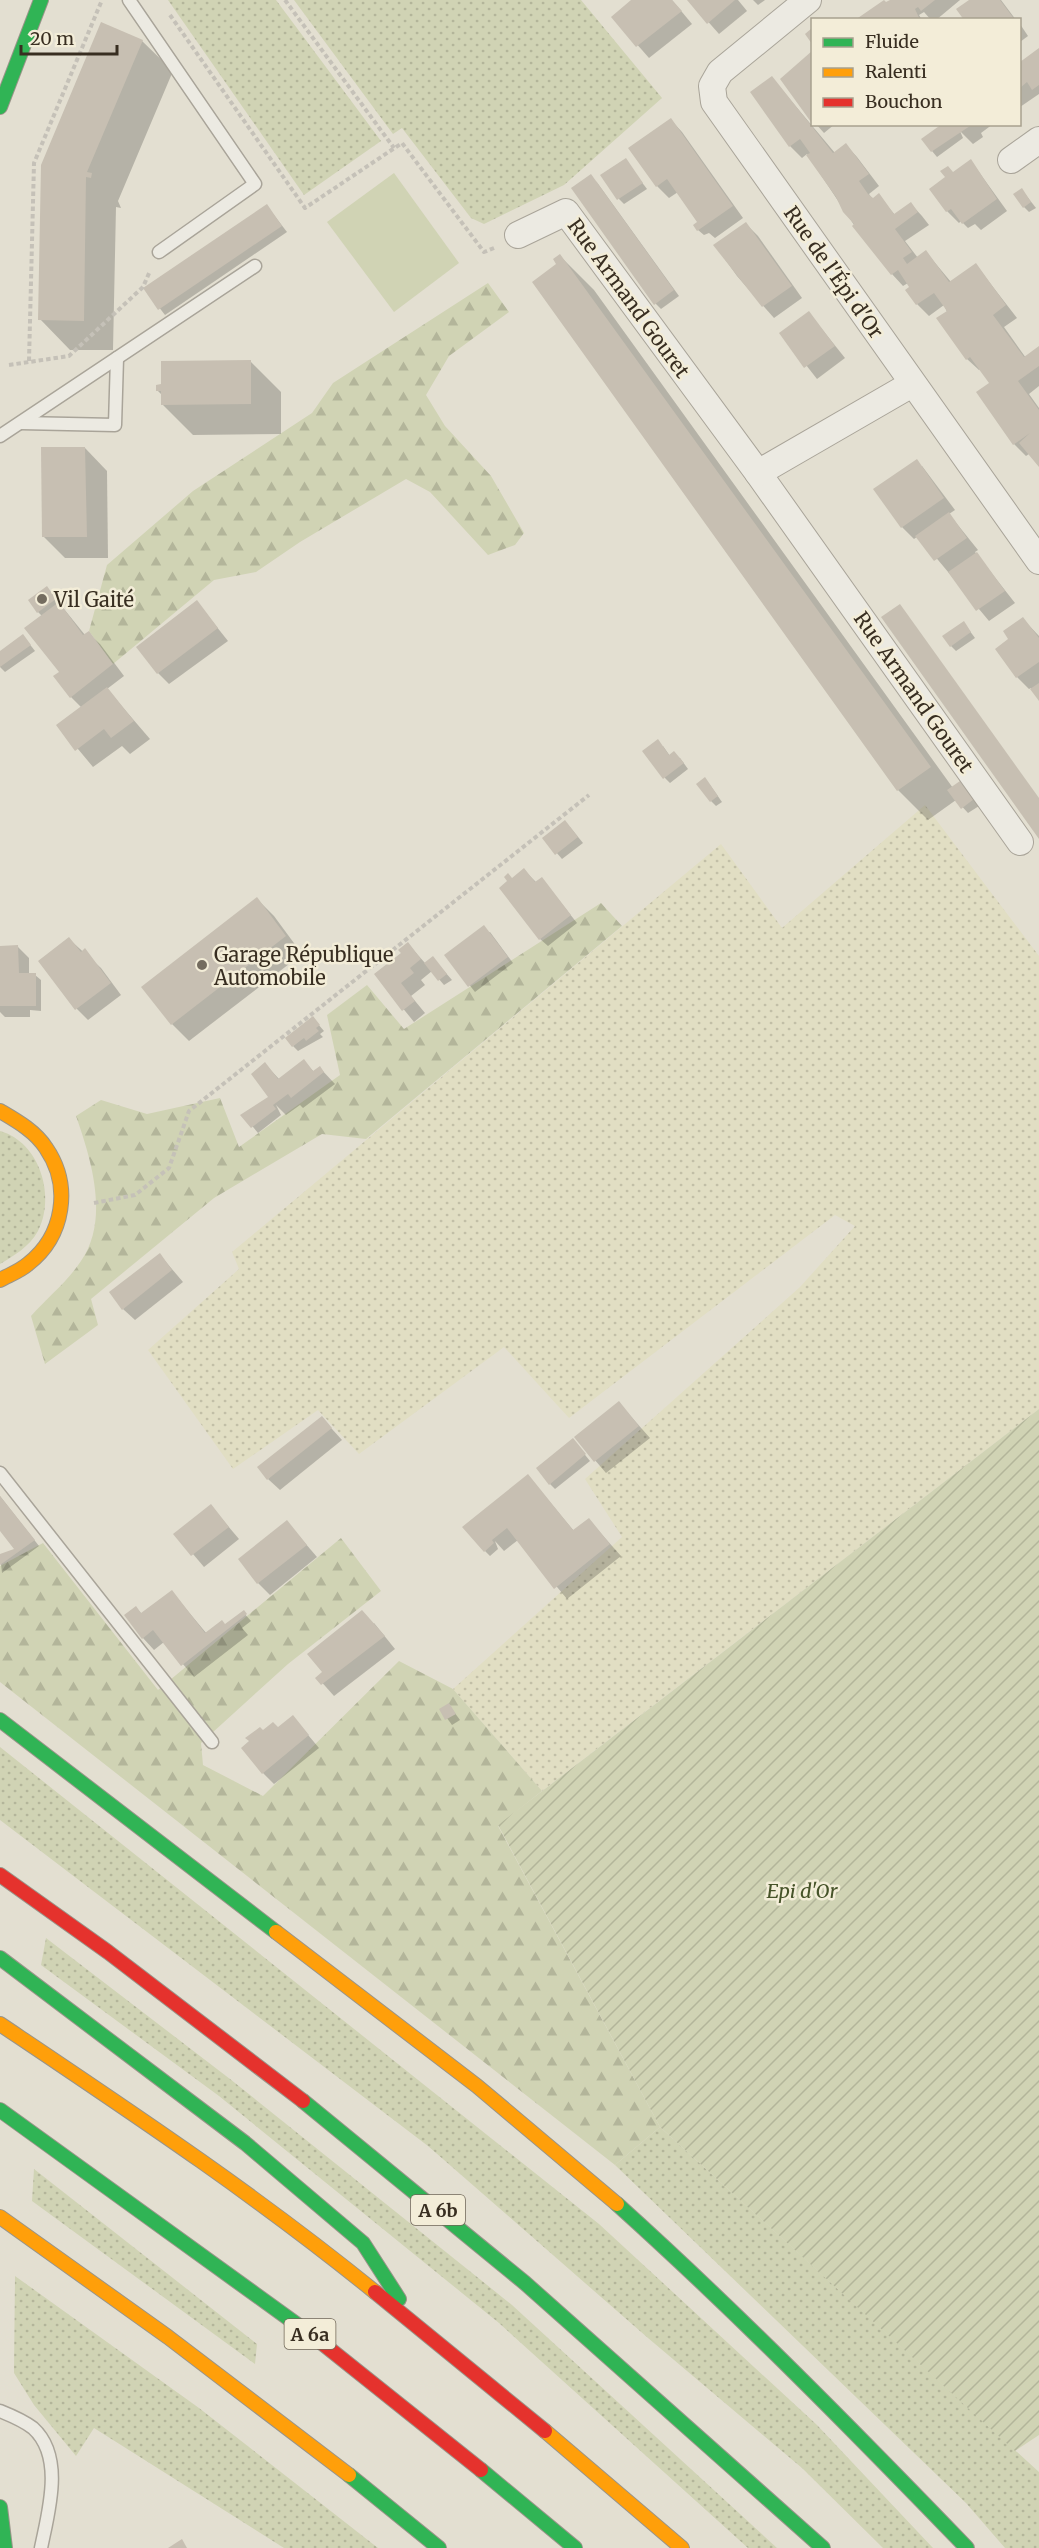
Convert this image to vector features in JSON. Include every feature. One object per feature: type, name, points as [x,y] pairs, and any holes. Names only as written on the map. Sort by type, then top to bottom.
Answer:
[{"type":"main road","points":[[0,107],[41,0]]},
{"type":"main road","points":[[0,1111],[21,1120],[40,1137],[55,1159],[62,1184],[61,1210],[53,1235],[43,1250],[2,1287]]},
{"type":"main road","points":[[0,1720],[477,2086],[610,2198],[706,2284],[810,2386],[967,2548]]},
{"type":"main road","name":"A 6b","points":[[0,1875],[262,2069],[461,2228],[694,2430],[823,2548]]},
{"type":"main road","points":[[0,1958],[245,2143],[363,2243],[414,2323]]},
{"type":"main road","points":[[0,2024],[178,2144],[300,2231],[414,2323],[682,2548]]},
{"type":"main road","name":"A 6a","points":[[0,2110],[261,2296],[390,2396],[575,2548]]},
{"type":"main road","points":[[0,2217],[201,2360],[324,2454],[439,2548]]},
{"type":"main road","points":[[0,2507],[5,2548]]},
{"type":"street","name":"Rue de l'Épi d'Or","points":[[808,0],[720,72],[712,86],[714,102],[1039,561]]},
{"type":"street","points":[[1011,160],[1039,140]]},
{"type":"street","name":"Rue Armand Gouret","points":[[518,235],[566,212],[758,473],[1020,842]]},
{"type":"street","points":[[758,473],[912,384]]},
{"type":"lane","points":[[129,0],[255,184],[159,252]]},
{"type":"lane","points":[[0,436],[255,266]]},
{"type":"lane","points":[[20,423],[115,425],[117,358]]},
{"type":"lane","points":[[0,1473],[212,1742]]},
{"type":"lane","points":[[0,2411],[33,2429],[49,2458],[51,2496],[41,2548]]},
{"type":"path","points":[[29,362],[34,163],[102,0]]},
{"type":"path","points":[[285,0],[394,148]]},
{"type":"path","points":[[168,12],[305,208],[402,143],[484,252],[518,235]]},
{"type":"path","points":[[9,365],[69,356],[143,287],[159,252]]},
{"type":"path","points":[[61,1210],[135,1195],[169,1168],[189,1111],[590,795]]},
{"type":"shaded area","points":[[925,805],[1039,956],[1039,1409],[542,1791],[453,1689],[622,1537],[585,1479],[800,1287],[855,1226],[835,1215],[569,1418],[504,1347],[359,1454],[318,1410],[233,1469],[148,1350],[239,1269],[232,1252],[721,844],[782,928]]},
{"type":"green space","points":[[168,0],[276,0],[381,141],[304,195]]},
{"type":"green space","points":[[294,0],[581,0],[662,98],[564,185],[484,224],[471,218],[402,128],[393,134]]},
{"type":"green space","points":[[394,173],[459,263],[394,312],[327,222]]},
{"type":"green space","points":[[488,283],[509,312],[449,356],[426,395],[445,426],[491,476],[524,533],[515,545],[488,555],[430,492],[406,479],[300,542],[256,572],[214,580],[113,664],[89,631],[107,565],[193,491],[312,413],[333,383]]},
{"type":"green space","points":[[601,903],[622,926],[366,1139],[322,1134],[214,1198],[91,1299],[98,1325],[45,1364],[31,1316],[76,1268],[90,1244],[95,1227],[95,1189],[92,1170],[76,1116],[101,1100],[147,1114],[220,1098],[239,1147],[340,1075],[327,1015],[367,985],[404,1029]]},
{"type":"green space","points":[[0,1131],[14,1137],[25,1146],[34,1159],[41,1172],[45,1203],[43,1217],[34,1237],[21,1250],[0,1264]]},
{"type":"green space","name":"Epi d'Or","points":[[1039,1409],[1039,2435],[1015,2451],[660,2127],[498,1825]]},
{"type":"green space","points":[[341,1538],[381,1591],[288,1664],[201,1743],[203,1765],[263,1796],[399,1661],[453,1689],[542,1791],[498,1826],[660,2127],[615,2165],[0,1682],[0,1566],[43,1543],[158,1690]]},
{"type":"green space","points":[[0,1747],[599,2224],[817,2425],[933,2548],[883,2548],[802,2468],[648,2338],[428,2146],[0,1820]]},
{"type":"green space","points":[[46,1938],[230,2079],[512,2305],[777,2548],[748,2548],[499,2323],[219,2096],[41,1965]]},
{"type":"green space","points":[[660,2127],[1039,2472],[1039,2548],[1005,2548],[966,2503],[615,2165]]},
{"type":"green space","points":[[34,2169],[257,2344],[255,2364],[32,2201]]},
{"type":"green space","points":[[15,2276],[199,2408],[378,2548],[284,2548],[94,2428],[76,2456],[34,2405],[14,2373]]},
{"type":"building","points":[[631,0],[672,0],[682,11],[636,47],[611,17]]},
{"type":"building","points":[[687,0],[735,0],[707,24]]},
{"type":"building","points":[[884,0],[886,2],[890,0],[935,0],[921,11],[918,7],[915,9],[919,18],[858,18]]},
{"type":"building","points":[[969,0],[1000,0],[1014,18],[963,18],[956,9]]},
{"type":"building","points":[[101,22],[143,40],[87,172],[92,173],[91,178],[86,177],[84,321],[38,320],[41,165]]},
{"type":"building","points":[[811,29],[811,43],[805,34]]},
{"type":"building","points":[[1039,48],[1039,85],[1032,90],[1027,82],[1021,87],[1021,61]]},
{"type":"building","points":[[811,52],[811,122],[780,79]]},
{"type":"building","points":[[772,76],[833,153],[846,143],[869,174],[859,181],[868,194],[873,198],[879,193],[894,214],[911,202],[918,212],[895,229],[912,252],[903,258],[907,264],[926,250],[949,282],[976,263],[1006,305],[993,315],[1024,357],[1039,346],[1039,366],[1018,381],[1039,410],[1039,467],[1019,443],[1030,433],[1013,445],[976,392],[989,383],[970,357],[966,360],[936,318],[947,311],[934,293],[916,305],[905,290],[909,287],[898,270],[891,275],[852,226],[854,224],[843,212],[836,197],[806,155],[810,153],[800,139],[789,147],[750,92]]},
{"type":"building","points":[[671,118],[733,206],[697,231],[693,225],[697,222],[667,179],[656,187],[628,148]]},
{"type":"building","points":[[939,126],[970,126],[931,152],[921,139]]},
{"type":"building","points":[[626,158],[643,183],[617,200],[600,175]]},
{"type":"building","points":[[971,159],[997,199],[962,224],[951,209],[946,212],[929,189],[945,177],[940,171],[948,166],[953,172]]},
{"type":"building","points":[[591,174],[674,290],[654,305],[571,188]]},
{"type":"building","points":[[1022,188],[1031,202],[1023,208],[1013,194]]},
{"type":"building","points":[[267,204],[282,226],[158,310],[143,288]]},
{"type":"building","points":[[746,222],[792,286],[762,307],[713,245]]},
{"type":"building","points":[[560,254],[931,767],[897,791],[532,282],[556,264],[553,259]]},
{"type":"building","points":[[809,311],[835,346],[804,368],[779,333]]},
{"type":"building","points":[[251,360],[251,404],[161,405],[161,391],[156,391],[156,385],[161,384],[161,361]]},
{"type":"building","points":[[41,447],[85,447],[87,537],[42,537]]},
{"type":"building","points":[[917,459],[944,498],[901,528],[873,489]]},
{"type":"building","points":[[949,512],[967,538],[934,561],[915,536]]},
{"type":"building","points":[[977,552],[1005,591],[976,611],[948,572]]},
{"type":"building","name":"Vil Gaité","points":[[47,586],[56,599],[37,613],[28,600]]},
{"type":"building","points":[[197,600],[218,628],[157,674],[136,647]]},
{"type":"building","points":[[59,602],[83,635],[89,631],[113,664],[70,698],[53,676],[59,672],[24,628]]},
{"type":"building","points":[[900,604],[1039,798],[1039,839],[881,617]]},
{"type":"building","points":[[1023,617],[1039,638],[1039,662],[1016,678],[995,649],[1008,639],[1003,631]]},
{"type":"building","points":[[964,621],[971,632],[950,647],[942,636]]},
{"type":"building","points":[[23,634],[31,645],[0,667],[0,651]]},
{"type":"building","points":[[1039,683],[1039,701],[1030,689]]},
{"type":"building","points":[[107,687],[134,721],[111,738],[104,729],[75,751],[56,725]]},
{"type":"building","points":[[658,739],[669,755],[674,751],[684,763],[663,779],[642,751]]},
{"type":"building","points":[[705,777],[718,796],[710,802],[696,784]]},
{"type":"building","points":[[960,781],[974,799],[961,809],[947,790]]},
{"type":"building","points":[[565,820],[578,837],[555,855],[542,838]]},
{"type":"building","points":[[524,868],[535,882],[542,877],[571,915],[539,940],[499,888],[507,881],[504,877],[508,873],[512,878]]},
{"type":"building","points":[[257,897],[286,936],[171,1025],[141,987]]},
{"type":"building","points":[[484,925],[508,957],[468,987],[444,955]]},
{"type":"building","points":[[69,937],[81,952],[85,948],[111,983],[75,1010],[38,961]]},
{"type":"building","points":[[408,942],[421,959],[410,968],[414,973],[401,983],[415,1001],[402,1011],[374,974],[401,953],[398,950]]},
{"type":"building","points":[[18,945],[19,973],[36,973],[36,1006],[0,1006],[0,946]]},
{"type":"building","points":[[433,956],[447,974],[438,981],[424,963]]},
{"type":"building","points":[[313,1016],[320,1025],[316,1028],[319,1031],[306,1041],[304,1038],[292,1047],[285,1038]]},
{"type":"building","points":[[304,1059],[313,1071],[320,1066],[324,1072],[291,1098],[288,1094],[273,1105],[276,1109],[251,1128],[240,1115],[268,1097],[251,1074],[265,1062],[278,1079]]},
{"type":"building","points":[[160,1253],[172,1270],[122,1310],[109,1292]]},
{"type":"building","points":[[619,1401],[639,1426],[594,1462],[574,1437]]},
{"type":"building","points":[[322,1416],[332,1428],[267,1480],[257,1467]]},
{"type":"building","points":[[573,1438],[586,1454],[549,1485],[536,1468]]},
{"type":"building","points":[[528,1474],[573,1530],[589,1518],[610,1544],[554,1589],[507,1528],[492,1540],[494,1543],[484,1552],[462,1527]]},
{"type":"building","points":[[0,1496],[35,1540],[0,1565],[0,1554],[14,1549],[0,1531]]},
{"type":"building","points":[[211,1504],[229,1527],[191,1556],[173,1534]]},
{"type":"building","points":[[287,1520],[307,1545],[257,1584],[238,1559]]},
{"type":"building","points":[[172,1590],[205,1633],[222,1620],[225,1624],[244,1610],[247,1614],[181,1666],[153,1630],[142,1639],[124,1615],[136,1606],[141,1613]]},
{"type":"building","points":[[362,1610],[385,1636],[321,1685],[315,1678],[322,1672],[307,1654]]},
{"type":"building","points":[[449,1703],[456,1714],[445,1720],[439,1709]]},
{"type":"building","points":[[293,1715],[309,1735],[262,1774],[241,1748],[249,1741],[245,1738],[260,1727],[263,1730],[273,1722],[278,1727]]},
{"type":"building","points":[[182,2539],[187,2548],[168,2548]]},
{"type":"traffic: fast","points":[[0,107],[41,0]]},
{"type":"traffic: fast","points":[[0,1720],[276,1932]]},
{"type":"traffic: fast","points":[[0,1958],[245,2143],[363,2243],[399,2299]]},
{"type":"traffic: fast","points":[[303,2101],[525,2283],[823,2548]]},
{"type":"traffic: fast","points":[[0,2110],[317,2339]]},
{"type":"traffic: fast","points":[[617,2204],[795,2373],[967,2548]]},
{"type":"traffic: fast","points":[[481,2470],[575,2548]]},
{"type":"traffic: fast","points":[[349,2475],[439,2548]]},
{"type":"traffic: fast","points":[[0,2507],[5,2548]]},
{"type":"traffic: slow","points":[[0,1111],[25,1127],[42,1142],[54,1163],[61,1194],[60,1210],[50,1239],[28,1264],[0,1280]]},
{"type":"traffic: slow","points":[[276,1932],[477,2086],[617,2204]]},
{"type":"traffic: slow","points":[[0,2024],[238,2187],[375,2292]]},
{"type":"traffic: slow","points":[[0,2217],[168,2337],[349,2475]]},
{"type":"traffic: slow","points":[[545,2431],[682,2548]]},
{"type":"traffic: jam","points":[[0,1875],[108,1952],[303,2101]]},
{"type":"traffic: jam","points":[[375,2292],[545,2431]]},
{"type":"traffic: jam","points":[[317,2339],[481,2470]]},
{"type":"place","name":"Vil Gaité","points":[[42,599]]},
{"type":"place","name":"Garage République Automobile","points":[[202,965]]}]
